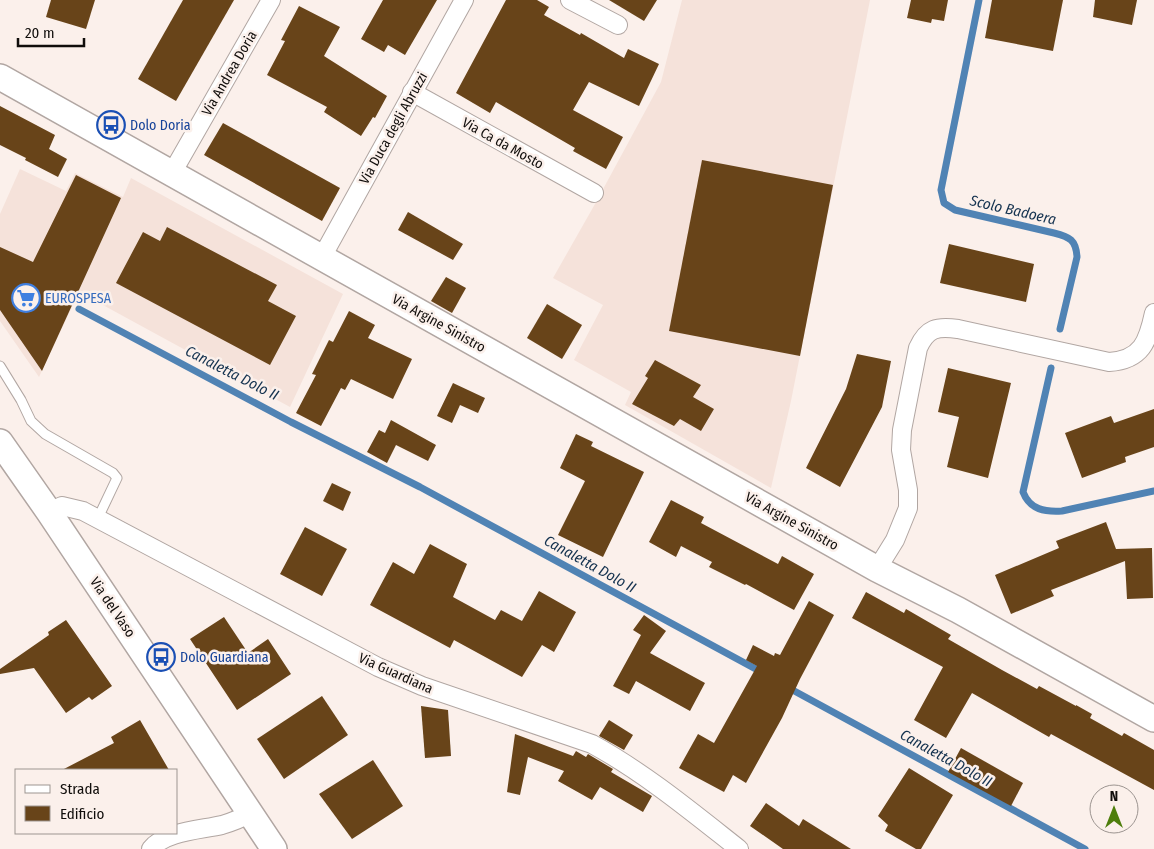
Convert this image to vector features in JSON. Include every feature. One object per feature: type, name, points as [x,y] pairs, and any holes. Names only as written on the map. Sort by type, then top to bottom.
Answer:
[{"type":"main road","name":"Via Argine Sinistro","points":[[0,77],[877,569],[958,610],[1154,719]]},
{"type":"main road","name":"Via del Vaso","points":[[0,442],[49,512],[274,849]]},
{"type":"street","name":"Via Andrea Doria","points":[[172,173],[270,0]]},
{"type":"street","name":"Via Duca degli Abruzzi","points":[[322,257],[464,0]]},
{"type":"street","points":[[570,0],[618,25]]},
{"type":"street","name":"Via Ca da Mosto","points":[[412,92],[594,193]]},
{"type":"street","points":[[877,569],[895,540],[908,508],[908,490],[901,450],[902,430],[918,348],[922,338],[928,332],[937,328],[948,327],[1109,362],[1130,358],[1139,351],[1146,342],[1150,332],[1154,313]]},
{"type":"street","name":"Via Guardiana","points":[[49,512],[62,506],[83,511],[378,667],[422,686],[592,744],[615,757],[662,790],[739,849]]},
{"type":"street","points":[[151,849],[161,839],[230,822],[251,813]]},
{"type":"lane","points":[[0,366],[21,400],[31,421],[45,434],[113,473],[117,478],[98,518]]},
{"type":"shaded area","points":[[682,0],[870,0],[791,401],[771,488],[625,405],[631,392],[574,360],[603,305],[553,278],[661,82]]},
{"type":"shaded area","points":[[20,169],[66,191],[75,173],[123,197],[131,178],[343,294],[290,407],[79,292],[39,377],[0,321],[0,214]]},
{"type":"building","points":[[51,0],[95,0],[86,29],[46,17]]},
{"type":"building","points":[[183,0],[234,0],[176,101],[138,79]]},
{"type":"building","points":[[383,0],[437,0],[405,55],[388,45],[384,52],[361,39]]},
{"type":"building","points":[[506,0],[537,0],[549,7],[544,15],[580,35],[581,33],[624,58],[628,49],[659,64],[639,106],[589,82],[573,110],[623,137],[606,169],[573,151],[575,148],[496,102],[490,113],[456,93]]},
{"type":"building","points":[[609,0],[657,0],[644,21]]},
{"type":"building","points":[[911,0],[948,0],[944,21],[932,19],[931,23],[907,18]]},
{"type":"building","points":[[992,0],[1063,0],[1053,51],[985,38]]},
{"type":"building","points":[[1095,0],[1137,0],[1132,25],[1093,17]]},
{"type":"building","points":[[299,6],[340,27],[324,56],[387,96],[375,118],[373,117],[361,136],[324,112],[327,107],[267,75],[285,41],[281,40]]},
{"type":"building","points":[[0,106],[55,135],[49,149],[67,159],[58,177],[0,145]]},
{"type":"building","points":[[223,123],[340,188],[322,221],[204,155]]},
{"type":"building","points":[[702,160],[833,185],[800,356],[669,331]]},
{"type":"building","points":[[76,175],[121,198],[42,371],[0,310],[0,247],[33,262]]},
{"type":"building","points":[[408,212],[463,244],[453,260],[398,230]]},
{"type":"building","points":[[167,227],[277,285],[268,301],[296,316],[270,365],[116,283],[143,232],[160,241]]},
{"type":"building","points":[[949,244],[1034,264],[1026,302],[940,283]]},
{"type":"building","points":[[446,277],[466,288],[452,313],[431,301]]},
{"type":"building","points":[[547,304],[582,325],[562,359],[527,338]]},
{"type":"building","points":[[349,311],[375,325],[368,338],[412,359],[393,399],[351,379],[345,390],[341,388],[321,426],[296,413],[316,375],[312,374],[329,340],[333,342]]},
{"type":"building","points":[[857,354],[891,361],[882,407],[840,487],[806,468],[846,389]]},
{"type":"building","points":[[655,360],[701,385],[693,397],[714,409],[701,431],[680,419],[674,426],[632,404],[648,378],[645,376]]},
{"type":"building","points":[[948,368],[1011,383],[988,478],[947,467],[959,417],[938,412]]},
{"type":"building","points":[[453,383],[485,398],[478,413],[460,405],[452,423],[437,416]]},
{"type":"building","points":[[1154,409],[1154,447],[1125,457],[1126,462],[1082,478],[1065,433],[1111,416],[1114,423]]},
{"type":"building","points":[[391,420],[436,445],[428,461],[396,445],[387,463],[367,452],[379,430],[385,433]]},
{"type":"building","points":[[576,434],[593,442],[591,446],[644,472],[603,557],[558,535],[585,481],[560,468]]},
{"type":"building","points":[[332,483],[351,492],[343,511],[323,501]]},
{"type":"building","points":[[671,500],[704,517],[701,523],[778,564],[782,556],[814,574],[794,610],[746,584],[709,567],[712,562],[681,546],[676,557],[649,542]]},
{"type":"building","points":[[1106,522],[1116,549],[1152,548],[1153,598],[1127,599],[1125,561],[1051,590],[1054,596],[1011,614],[995,575],[1059,548],[1056,541]]},
{"type":"building","points":[[305,527],[347,549],[322,596],[280,574]]},
{"type":"building","points":[[430,544],[467,564],[453,597],[495,620],[501,610],[522,621],[539,591],[576,612],[554,652],[542,645],[522,677],[454,640],[450,648],[370,605],[393,562],[414,574]]},
{"type":"building","points":[[866,592],[904,613],[906,609],[951,635],[948,639],[1002,670],[1037,689],[1039,686],[1076,705],[1092,714],[1090,718],[1122,736],[1124,733],[1154,750],[1154,790],[1051,734],[1049,737],[972,693],[946,738],[914,720],[943,667],[852,618]]},
{"type":"building","points":[[809,601],[834,615],[800,679],[782,718],[746,783],[733,775],[724,792],[679,768],[698,734],[714,743],[757,666],[746,660],[753,645],[774,656],[775,653],[780,655]]},
{"type":"building","points":[[644,615],[666,631],[650,653],[705,683],[690,711],[636,681],[629,694],[613,686],[641,635],[633,630]]},
{"type":"building","points":[[224,617],[248,653],[268,639],[291,674],[237,710],[190,639]]},
{"type":"building","points":[[66,620],[112,686],[92,700],[89,697],[66,713],[34,668],[0,674],[0,669],[49,635],[48,632]]},
{"type":"building","points":[[322,696],[348,735],[284,779],[257,739]]},
{"type":"building","points":[[421,706],[448,710],[451,756],[425,758]]},
{"type":"building","points":[[140,720],[168,769],[64,769],[114,743],[111,737]]},
{"type":"building","points":[[609,720],[633,735],[624,750],[599,736]]},
{"type":"building","points":[[515,734],[573,756],[576,751],[586,757],[588,754],[613,769],[611,772],[652,796],[643,812],[600,787],[592,800],[558,781],[564,771],[528,757],[520,795],[507,792]]},
{"type":"building","points":[[961,748],[1023,783],[1011,806],[948,772]]},
{"type":"building","points":[[373,760],[403,806],[352,839],[319,794]]},
{"type":"building","points":[[909,768],[953,795],[921,849],[916,849],[885,831],[888,825],[878,816]]},
{"type":"building","points":[[766,803],[799,826],[803,819],[851,849],[783,849],[750,826]]},
{"type":"waterway","name":"Scolo Badoera","points":[[979,0],[941,190],[944,203],[955,210],[1064,236],[1074,243],[1077,257],[1060,329]]},
{"type":"waterway","name":"Canaletta Dolo II","points":[[79,309],[291,422],[420,487],[763,673]]},
{"type":"waterway","name":"Scolo Badoera","points":[[1051,368],[1023,492],[1030,503],[1039,509],[1062,511],[1154,491]]},
{"type":"waterway","name":"Canaletta Dolo II","points":[[787,687],[1085,849]]},
{"type":"place","name":"Dolo Doria","points":[[111,125]]},
{"type":"place","name":"EUROSPESA","points":[[26,298]]},
{"type":"place","name":"Dolo Guardiana","points":[[161,657]]}]
